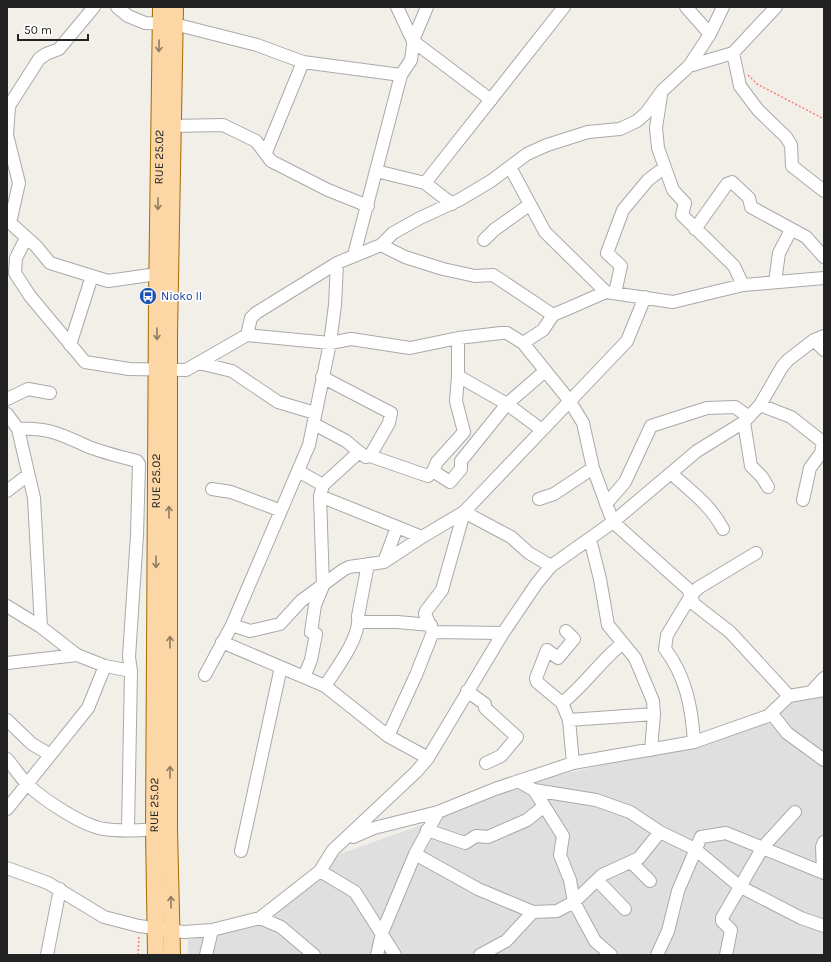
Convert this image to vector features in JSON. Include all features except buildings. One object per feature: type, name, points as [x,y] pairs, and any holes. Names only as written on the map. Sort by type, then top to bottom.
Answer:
[{"type":"main road","name":"RUE 25.02","points":[[161,7],[167,24],[157,274],[163,370]]},
{"type":"main road","points":[[172,955],[172,930],[162,829],[163,370],[172,126],[167,24],[175,7]]},
{"type":"main road","name":"RUE 25.02","points":[[156,955],[156,928],[162,829]]},
{"type":"street","points":[[94,7],[59,49],[46,54],[39,59],[14,96],[8,111],[7,135],[19,184],[8,221],[36,246],[50,263],[108,280],[157,274]]},
{"type":"street","points":[[117,7],[128,16],[145,23],[167,24],[257,45],[303,62],[401,75]]},
{"type":"street","points":[[397,7],[413,41],[491,100]]},
{"type":"street","points":[[354,256],[401,75],[411,60],[413,41],[427,7]]},
{"type":"street","points":[[425,183],[564,7]]},
{"type":"street","points":[[686,7],[710,34]]},
{"type":"street","points":[[247,335],[251,318],[256,313],[337,263],[381,245],[393,233],[420,218],[452,204],[491,181],[522,156],[547,145],[588,132],[620,129],[629,125],[646,113],[662,91],[689,66],[710,34],[724,7]]},
{"type":"street","points":[[689,66],[733,53],[776,7]]},
{"type":"street","points":[[733,53],[740,86],[758,110],[786,137],[791,146],[792,166],[824,191]]},
{"type":"street","points":[[303,62],[266,152],[267,158],[328,190],[368,206]]},
{"type":"street","points":[[662,91],[656,128],[658,148],[673,190],[685,203],[682,215],[734,266],[743,285]]},
{"type":"street","points":[[172,126],[224,125],[256,141],[266,152]]},
{"type":"street","points":[[510,167],[545,232],[554,243],[610,292]]},
{"type":"street","points":[[610,292],[620,266],[607,253],[622,212],[648,180],[665,167]]},
{"type":"street","points":[[376,171],[425,183],[452,204]]},
{"type":"street","points":[[695,229],[727,184],[730,182],[749,198],[751,207],[806,237],[824,257]]},
{"type":"street","points":[[484,240],[494,230],[529,204]]},
{"type":"street","points":[[775,282],[779,253],[791,230]]},
{"type":"street","points":[[26,238],[16,258],[16,273],[30,296],[81,358],[90,364],[129,369],[186,370],[247,335],[330,343],[344,339],[351,339],[410,348],[458,338],[507,333],[523,343],[569,400],[586,428],[593,468],[613,522],[688,589],[690,597],[698,608],[730,632],[789,696]]},
{"type":"street","points":[[381,245],[405,257],[443,269],[475,276],[493,275],[553,315]]},
{"type":"street","points":[[205,675],[232,625],[309,445],[330,343],[335,305],[337,263]]},
{"type":"street","points":[[70,345],[92,276]]},
{"type":"street","points":[[523,343],[543,330],[553,315],[610,292],[673,302],[743,285],[824,278]]},
{"type":"street","points":[[232,625],[250,631],[280,624],[301,601],[349,567],[384,562],[464,512],[569,400],[627,341],[645,297]]},
{"type":"street","points":[[199,363],[232,371],[278,402],[315,418],[365,454],[428,476],[433,471],[437,462],[464,432],[456,401],[458,376],[458,338]]},
{"type":"street","points":[[9,872],[48,883],[60,889],[98,915],[139,926],[184,932],[212,930],[260,918],[320,871],[334,850],[405,783],[428,758],[503,633],[537,583],[551,566],[613,522],[697,451],[747,419],[760,405],[782,367],[819,338],[824,350]]},
{"type":"street","points":[[433,471],[450,482],[461,469],[461,461],[507,404],[545,371]]},
{"type":"street","points":[[458,376],[507,404],[542,430]]},
{"type":"street","points":[[321,490],[365,454],[389,423],[391,413],[322,377]]},
{"type":"street","points":[[7,399],[28,389],[50,393]]},
{"type":"street","points":[[760,405],[791,417],[824,443],[821,453],[810,468],[803,500]]},
{"type":"street","points":[[606,504],[625,482],[651,426],[707,408],[735,407],[747,419],[751,466],[762,477],[768,488]]},
{"type":"street","points":[[7,414],[18,429],[34,498],[41,628]]},
{"type":"street","points":[[18,429],[34,428],[56,432],[88,446],[137,461],[139,464],[137,535],[129,657],[131,671],[128,830]]},
{"type":"street","points":[[539,499],[554,494],[593,468]]},
{"type":"street","points":[[298,471],[321,490],[397,527],[422,537]]},
{"type":"street","points":[[671,473],[693,494],[708,505],[716,515],[723,529]]},
{"type":"street","points":[[7,491],[28,475]]},
{"type":"street","points":[[212,489],[231,492],[280,510]]},
{"type":"street","points":[[304,677],[311,660],[316,634],[311,632],[315,606],[323,586],[321,490]]},
{"type":"street","points":[[464,512],[511,537],[529,553],[551,566]]},
{"type":"street","points":[[388,736],[416,675],[432,628],[425,614],[442,590],[464,512]]},
{"type":"street","points":[[384,562],[397,527]]},
{"type":"street","points":[[590,539],[600,580],[608,625],[638,664],[651,695],[654,714],[651,750]]},
{"type":"street","points":[[694,742],[692,715],[687,695],[674,661],[665,649],[667,635],[690,597],[698,588],[756,553]]},
{"type":"street","points":[[325,686],[348,652],[359,622],[358,616],[368,564]]},
{"type":"street","points":[[7,606],[41,628],[77,655],[105,666],[131,671]]},
{"type":"street","points":[[359,622],[397,622],[432,628],[503,633]]},
{"type":"street","points":[[566,631],[574,639],[558,658],[547,650],[536,674],[537,682],[562,703],[569,720],[573,763]]},
{"type":"street","points":[[222,642],[325,686],[388,736],[428,758]]},
{"type":"street","points":[[562,703],[578,690],[606,657],[623,643]]},
{"type":"street","points":[[7,663],[77,655]]},
{"type":"street","points":[[7,809],[49,754],[88,708],[105,666]]},
{"type":"street","points":[[242,851],[281,667]]},
{"type":"street","points":[[811,692],[824,678]]},
{"type":"street","points":[[344,840],[374,828],[438,812],[518,781],[573,763],[694,742],[772,714],[789,696],[824,690]]},
{"type":"street","points":[[467,691],[486,704],[485,708],[517,737],[501,756],[486,763]]},
{"type":"street","points":[[569,720],[654,714]]},
{"type":"street","points":[[772,714],[787,733],[824,760]]},
{"type":"street","points":[[7,720],[32,744],[49,754]]},
{"type":"street","points":[[7,759],[27,784],[53,804],[88,824],[103,829],[162,829]]},
{"type":"street","points":[[518,781],[534,790],[603,802],[630,812],[660,832],[695,849],[739,886],[801,918],[824,926]]},
{"type":"street","points":[[534,790],[543,807],[563,836],[560,855],[570,880],[574,902],[595,941],[611,955]]},
{"type":"street","points":[[427,830],[465,843],[476,836],[488,837],[527,820],[543,807]]},
{"type":"street","points":[[377,955],[382,932],[415,854],[438,812]]},
{"type":"street","points":[[726,955],[731,930],[722,920],[739,886],[763,847],[795,812]]},
{"type":"street","points":[[415,854],[478,889],[533,912],[557,911],[574,902],[602,875],[638,858],[660,832]]},
{"type":"street","points":[[657,955],[668,931],[678,891],[701,837],[726,833],[824,872],[822,847],[824,842]]},
{"type":"street","points":[[631,862],[650,881]]},
{"type":"street","points":[[320,871],[355,892],[382,932],[395,955]]},
{"type":"street","points":[[597,880],[625,909]]},
{"type":"street","points":[[47,955],[60,889]]},
{"type":"street","points":[[480,955],[506,941],[533,912]]},
{"type":"street","points":[[260,918],[280,927],[314,955]]},
{"type":"street","points":[[206,955],[212,930]]},
{"type":"path","points":[[748,74],[757,84],[824,119]]},
{"type":"path","points":[[138,955],[139,926]]},
{"type":"shaded area","points":[[824,697],[824,955],[188,955],[188,940],[249,921],[337,855],[424,824],[536,780],[634,758],[704,746],[775,719],[792,699]]},
{"type":"place","name":"Nioko II","points":[[148,296]]}]
